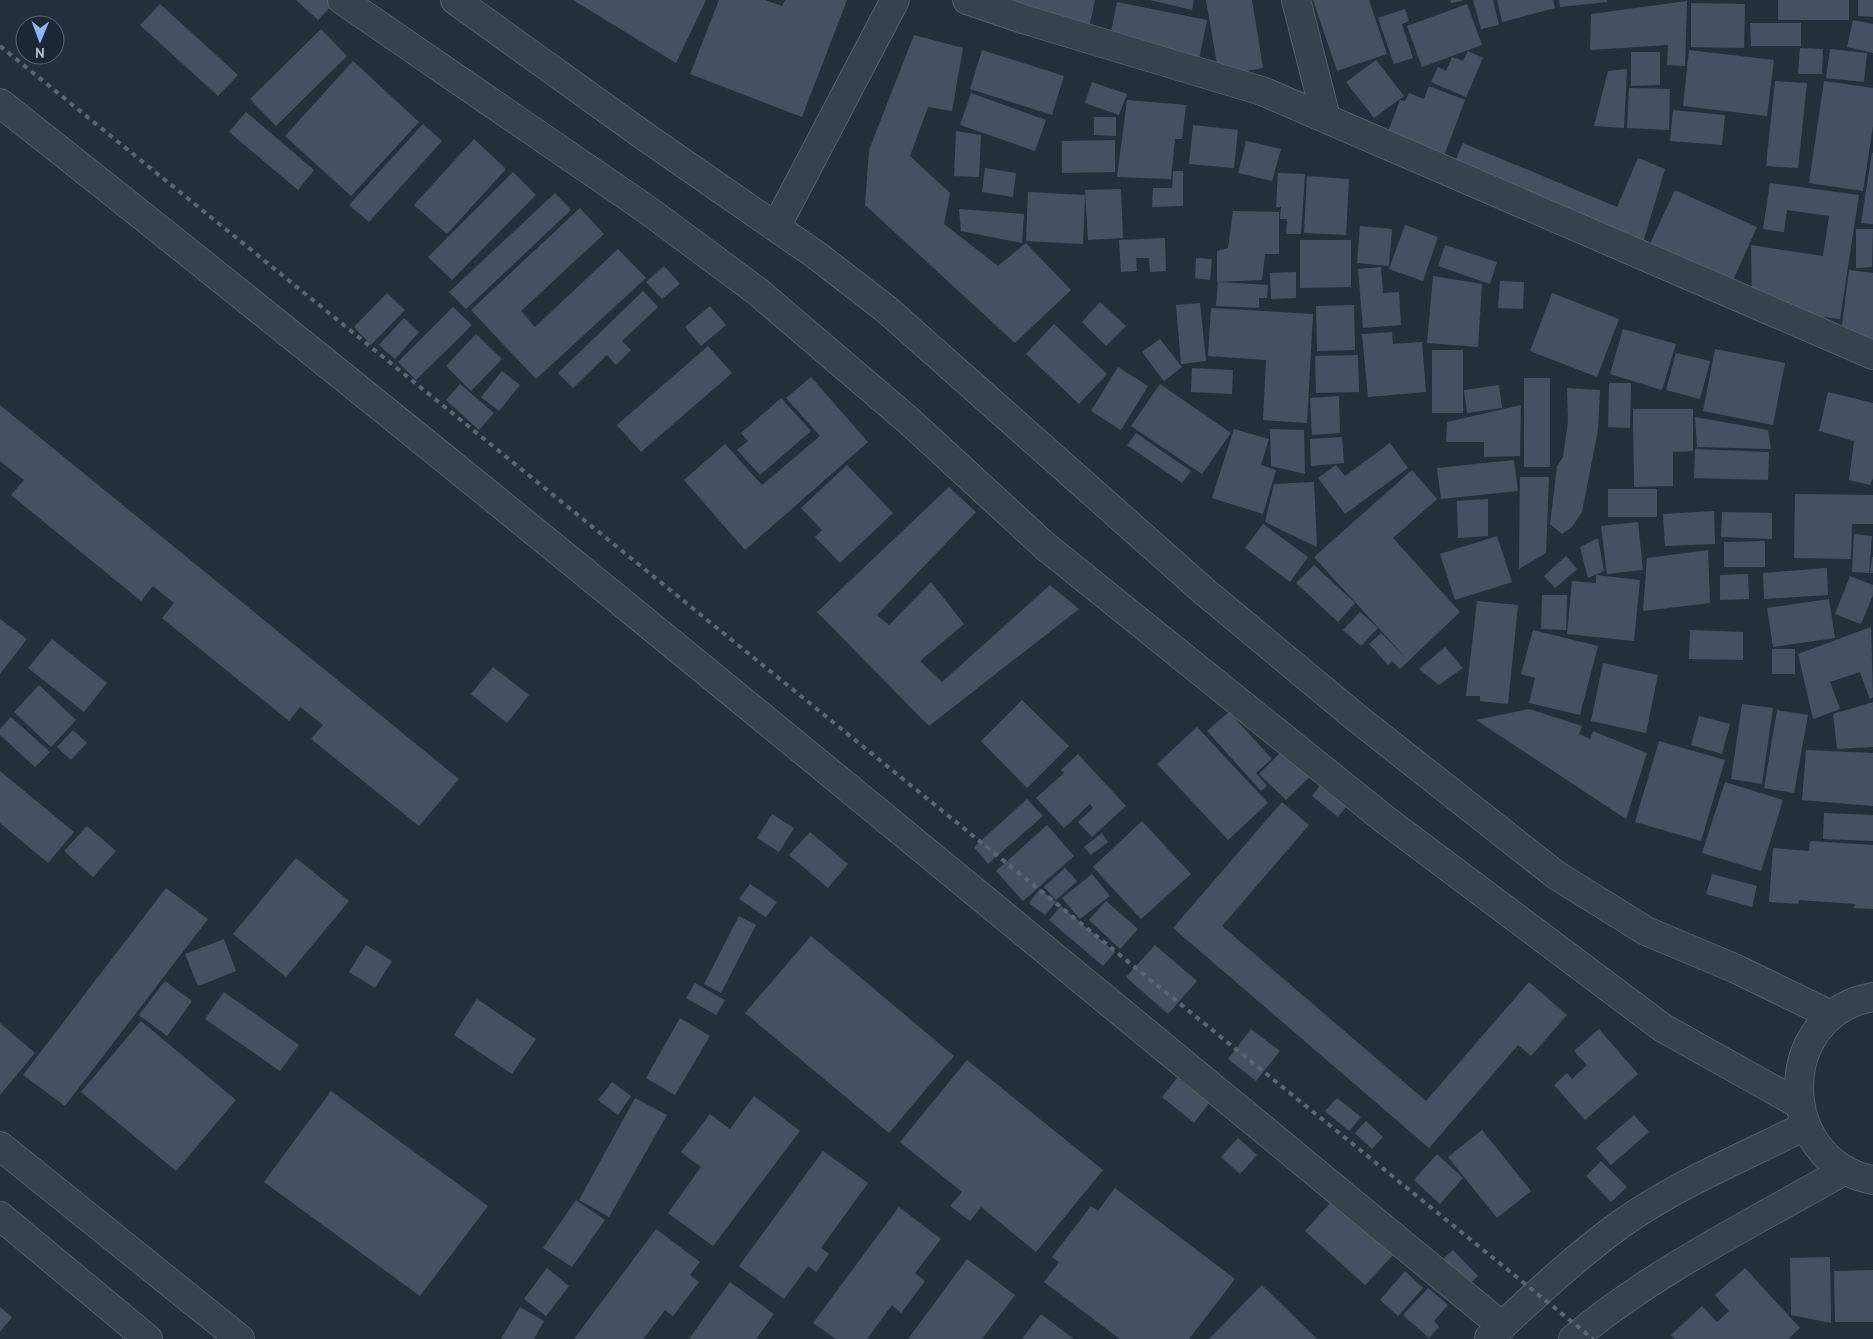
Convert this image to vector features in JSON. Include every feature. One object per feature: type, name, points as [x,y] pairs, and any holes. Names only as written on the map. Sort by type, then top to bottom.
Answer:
[{"type":"street","points":[[342,0],[649,211],[758,292],[908,420],[1045,546],[1383,818],[1663,1028],[1802,1115]]},
{"type":"street","points":[[455,0],[640,133],[776,227],[886,309],[1205,592],[1358,719],[1556,875],[1646,931],[1734,968],[1832,1015]]},
{"type":"street","points":[[776,227],[895,0]]},
{"type":"street","points":[[967,0],[1026,20],[1262,91],[1873,355]]},
{"type":"street","points":[[1296,0],[1326,118]]},
{"type":"street","points":[[0,103],[184,248],[744,700],[1495,1332],[1571,1263],[1623,1223],[1802,1115]]},
{"type":"street","points":[[1873,997],[1859,1000],[1832,1015],[1810,1040],[1799,1072],[1802,1115],[1822,1151],[1845,1170],[1873,1180]]},
{"type":"street","points":[[0,1146],[240,1339]]},
{"type":"street","points":[[1573,1339],[1609,1309],[1669,1270],[1845,1170]]},
{"type":"street","points":[[0,1216],[148,1339]]},
{"type":"building","points":[[296,0],[330,0],[334,3],[318,20]]},
{"type":"building","points":[[573,0],[706,0],[676,63]]},
{"type":"building","points":[[719,0],[765,0],[782,6],[785,0],[847,0],[802,117],[690,74]]},
{"type":"building","points":[[966,0],[1095,0],[1089,28]]},
{"type":"building","points":[[1150,0],[1194,0],[1192,10]]},
{"type":"building","points":[[1206,0],[1252,0],[1263,68],[1219,76]]},
{"type":"building","points":[[1313,0],[1369,0],[1387,54],[1337,71]]},
{"type":"building","points":[[1450,0],[1462,0],[1462,1],[1451,3]]},
{"type":"building","points":[[1473,0],[1493,0],[1499,25],[1481,29]]},
{"type":"building","points":[[1497,0],[1553,0],[1555,8],[1502,22]]},
{"type":"building","points":[[1559,0],[1607,0],[1607,2],[1560,7]]},
{"type":"building","points":[[1778,0],[1849,0],[1849,20],[1778,20]]},
{"type":"building","points":[[1858,0],[1873,0],[1873,17],[1858,16]]},
{"type":"building","points":[[1687,1],[1685,66],[1667,65],[1668,45],[1590,50],[1591,14]]},
{"type":"building","points":[[1117,2],[1207,20],[1198,65],[1108,47]]},
{"type":"building","points":[[1691,3],[1745,4],[1744,48],[1691,47]]},
{"type":"building","points":[[160,4],[238,75],[218,96],[140,25]]},
{"type":"building","points":[[1467,4],[1482,45],[1422,67],[1407,26]]},
{"type":"building","points":[[1405,9],[1409,21],[1402,24],[1413,58],[1394,64],[1378,18]]},
{"type":"building","points":[[1853,20],[1873,24],[1873,53],[1847,47]]},
{"type":"building","points":[[1750,23],[1801,23],[1801,46],[1751,46]]},
{"type":"building","points":[[321,29],[347,56],[276,126],[250,99]]},
{"type":"building","points":[[914,35],[963,48],[952,111],[928,107],[910,156],[950,193],[944,224],[998,266],[1026,243],[1071,290],[1015,343],[865,205],[869,150]]},
{"type":"building","points":[[1800,48],[1823,49],[1822,74],[1798,74]]},
{"type":"building","points":[[1830,49],[1867,53],[1864,82],[1826,78]]},
{"type":"building","points":[[982,50],[1064,76],[1052,115],[970,89]]},
{"type":"building","points":[[1689,50],[1774,60],[1767,116],[1683,106]]},
{"type":"building","points":[[1468,51],[1483,58],[1466,97],[1431,82],[1438,67],[1446,71],[1452,57],[1463,61]]},
{"type":"building","points":[[1631,52],[1660,52],[1660,85],[1631,86]]},
{"type":"building","points":[[1376,60],[1404,96],[1374,118],[1346,82]]},
{"type":"building","points":[[353,61],[419,122],[351,196],[285,136]]},
{"type":"building","points":[[1627,69],[1624,128],[1594,126],[1608,71]]},
{"type":"building","points":[[1775,81],[1807,83],[1798,168],[1766,166]]},
{"type":"building","points":[[1824,81],[1873,88],[1873,126],[1863,191],[1809,183]]},
{"type":"building","points":[[1092,82],[1127,94],[1119,115],[1085,103]]},
{"type":"building","points":[[1429,86],[1465,100],[1441,164],[1384,142],[1400,100],[1405,101],[1409,93],[1424,99]]},
{"type":"building","points":[[1629,88],[1670,89],[1669,130],[1627,128]]},
{"type":"building","points":[[971,93],[1046,120],[1035,151],[960,125]]},
{"type":"building","points":[[1127,100],[1186,105],[1182,139],[1175,139],[1171,179],[1117,177]]},
{"type":"building","points":[[1673,110],[1725,115],[1722,145],[1670,141]]},
{"type":"building","points":[[246,112],[314,170],[298,190],[229,132]]},
{"type":"building","points":[[1094,117],[1116,117],[1116,136],[1094,135]]},
{"type":"building","points":[[423,124],[442,141],[369,222],[349,205]]},
{"type":"building","points":[[1193,125],[1238,130],[1234,168],[1189,164]]},
{"type":"building","points":[[956,131],[981,135],[979,177],[954,176]]},
{"type":"building","points":[[474,139],[506,169],[447,234],[414,205]]},
{"type":"building","points":[[1115,140],[1115,172],[1062,173],[1062,141]]},
{"type":"building","points":[[1246,141],[1281,149],[1272,181],[1238,173]]},
{"type":"building","points":[[1463,143],[1617,207],[1638,158],[1665,169],[1638,259],[1447,179]]},
{"type":"building","points":[[1873,153],[1873,224],[1861,223]]},
{"type":"building","points":[[985,168],[1016,173],[1013,197],[982,192]]},
{"type":"building","points":[[1173,171],[1183,171],[1183,206],[1152,207],[1153,188],[1172,188]]},
{"type":"building","points":[[513,172],[536,195],[452,280],[428,257]]},
{"type":"building","points":[[1278,173],[1305,174],[1301,234],[1286,234],[1287,219],[1280,219],[1281,207],[1276,207]]},
{"type":"building","points":[[1307,176],[1349,179],[1346,235],[1304,233]]},
{"type":"building","points":[[1770,183],[1859,195],[1840,319],[1768,311],[1752,298],[1751,245],[1823,256],[1829,216],[1787,210],[1784,232],[1763,229]]},
{"type":"building","points":[[1121,189],[1123,238],[1088,240],[1085,190]]},
{"type":"building","points":[[1675,190],[1757,227],[1725,298],[1642,261]]},
{"type":"building","points":[[1028,192],[1085,195],[1083,244],[1026,241]]},
{"type":"building","points":[[555,193],[571,210],[466,309],[449,292]]},
{"type":"building","points":[[580,208],[604,234],[521,311],[535,327],[618,249],[646,278],[536,379],[471,310]]},
{"type":"building","points":[[959,209],[1024,214],[1022,243],[961,231]]},
{"type":"building","points":[[1233,211],[1279,212],[1279,254],[1265,254],[1262,280],[1217,282],[1217,251],[1228,248]]},
{"type":"building","points":[[1405,225],[1438,237],[1423,281],[1389,269]]},
{"type":"building","points":[[1360,226],[1392,229],[1389,266],[1357,263]]},
{"type":"building","points":[[1856,229],[1873,229],[1872,267],[1856,268]]},
{"type":"building","points":[[1165,238],[1166,271],[1150,272],[1149,258],[1136,258],[1137,271],[1121,272],[1119,240]]},
{"type":"building","points":[[1300,240],[1351,240],[1351,287],[1300,288]]},
{"type":"building","points":[[1445,245],[1497,262],[1490,284],[1438,266]]},
{"type":"building","points":[[1196,258],[1212,259],[1210,280],[1195,278]]},
{"type":"building","points":[[664,266],[680,284],[662,299],[646,282]]},
{"type":"building","points":[[1381,267],[1383,293],[1399,292],[1401,325],[1363,328],[1358,269]]},
{"type":"building","points":[[1849,270],[1873,273],[1873,345],[1840,341]]},
{"type":"building","points":[[1296,272],[1296,298],[1271,299],[1270,273]]},
{"type":"building","points":[[1433,276],[1482,284],[1478,347],[1427,343]]},
{"type":"building","points":[[1500,281],[1524,282],[1523,309],[1498,308]]},
{"type":"building","points":[[1218,282],[1268,285],[1267,298],[1259,298],[1259,308],[1216,306]]},
{"type":"building","points":[[643,291],[658,307],[622,341],[631,350],[616,365],[607,355],[573,388],[558,373]]},
{"type":"building","points":[[387,293],[405,310],[371,345],[354,327]]},
{"type":"building","points":[[1552,293],[1619,319],[1597,377],[1530,351]]},
{"type":"building","points":[[1100,302],[1126,326],[1106,346],[1082,322]]},
{"type":"building","points":[[1200,303],[1206,361],[1181,364],[1176,305]]},
{"type":"building","points":[[1354,305],[1355,350],[1317,351],[1316,306]]},
{"type":"building","points":[[710,306],[726,325],[701,346],[685,327]]},
{"type":"building","points":[[453,307],[472,325],[416,380],[398,362]]},
{"type":"building","points":[[1211,308],[1313,314],[1307,423],[1263,420],[1266,360],[1208,356]]},
{"type":"building","points":[[404,318],[419,332],[395,359],[379,345]]},
{"type":"building","points":[[1054,324],[1107,374],[1079,404],[1026,354]]},
{"type":"building","points":[[1623,329],[1676,344],[1662,390],[1610,374]]},
{"type":"building","points":[[1392,332],[1393,344],[1422,342],[1426,392],[1368,397],[1362,334]]},
{"type":"building","points":[[476,334],[502,359],[471,391],[446,366]]},
{"type":"building","points":[[1160,339],[1182,367],[1164,381],[1142,352]]},
{"type":"building","points":[[708,346],[732,373],[641,452],[617,425]]},
{"type":"building","points":[[1715,349],[1785,363],[1773,425],[1703,411]]},
{"type":"building","points":[[1432,350],[1463,350],[1463,413],[1432,413]]},
{"type":"building","points":[[1676,353],[1710,361],[1700,399],[1666,390]]},
{"type":"building","points":[[1358,355],[1359,392],[1316,393],[1315,356]]},
{"type":"building","points":[[1118,367],[1148,386],[1121,430],[1091,411]]},
{"type":"building","points":[[1192,368],[1233,370],[1232,394],[1191,392]]},
{"type":"building","points":[[502,371],[520,385],[499,411],[481,397]]},
{"type":"building","points":[[811,377],[868,442],[745,550],[684,480],[725,444],[762,485],[820,436],[786,398]]},
{"type":"building","points":[[1524,378],[1550,378],[1550,467],[1524,467]]},
{"type":"building","points":[[1609,383],[1631,383],[1630,428],[1608,427]]},
{"type":"building","points":[[460,384],[494,413],[479,430],[446,400]]},
{"type":"building","points":[[1160,384],[1231,433],[1202,474],[1131,426]]},
{"type":"building","points":[[1499,385],[1502,408],[1467,413],[1464,390]]},
{"type":"building","points":[[1567,388],[1600,390],[1598,430],[1582,512],[1572,527],[1562,534],[1550,524],[1557,466],[1563,457],[1568,422]]},
{"type":"building","points":[[1828,392],[1873,403],[1873,478],[1870,485],[1849,480],[1854,441],[1819,431]]},
{"type":"building","points":[[1339,396],[1340,433],[1312,435],[1310,398]]},
{"type":"building","points":[[781,398],[811,431],[760,475],[737,450],[748,441],[741,433]]},
{"type":"building","points":[[0,405],[459,779],[419,826],[311,739],[323,725],[300,707],[289,721],[162,618],[174,603],[153,586],[141,601],[11,495],[24,480],[0,461]]},
{"type":"building","points":[[1521,405],[1520,456],[1484,457],[1484,442],[1446,442],[1447,422]]},
{"type":"building","points":[[1633,409],[1693,409],[1693,451],[1673,452],[1673,486],[1634,487]]},
{"type":"building","points":[[1695,417],[1768,430],[1771,449],[1697,447]]},
{"type":"building","points":[[1234,429],[1269,439],[1261,465],[1276,470],[1263,514],[1212,498]]},
{"type":"building","points":[[1270,429],[1304,430],[1305,474],[1271,466]]},
{"type":"building","points":[[1136,433],[1191,471],[1182,483],[1127,445]]},
{"type":"building","points":[[1342,437],[1344,463],[1311,466],[1310,439]]},
{"type":"building","points":[[1390,443],[1408,468],[1345,514],[1318,478],[1336,465],[1345,476]]},
{"type":"building","points":[[1695,449],[1769,452],[1768,480],[1694,478]]},
{"type":"building","points":[[1514,460],[1518,491],[1441,499],[1437,468]]},
{"type":"building","points":[[847,465],[893,513],[840,563],[815,537],[822,530],[801,508]]},
{"type":"building","points":[[1412,470],[1437,499],[1393,538],[1460,612],[1400,669],[1392,661],[1388,665],[1369,644],[1381,633],[1406,658],[1314,557]]},
{"type":"building","points":[[1520,477],[1549,477],[1546,553],[1519,569]]},
{"type":"building","points":[[1314,482],[1317,547],[1265,522],[1274,484]]},
{"type":"building","points":[[949,487],[976,512],[877,615],[889,625],[931,582],[964,624],[920,661],[942,682],[1050,585],[1079,609],[929,726],[817,612]]},
{"type":"building","points":[[1608,489],[1657,489],[1657,517],[1608,517]]},
{"type":"building","points":[[1795,494],[1873,495],[1873,524],[1852,524],[1851,559],[1794,558]]},
{"type":"building","points":[[1488,499],[1488,536],[1458,538],[1457,501]]},
{"type":"building","points":[[1714,511],[1715,544],[1665,546],[1663,514]]},
{"type":"building","points":[[1722,512],[1772,513],[1772,539],[1721,537]]},
{"type":"building","points":[[1638,522],[1643,570],[1607,574],[1601,526]]},
{"type":"building","points":[[1263,524],[1308,557],[1290,582],[1245,548]]},
{"type":"building","points":[[1854,534],[1872,536],[1869,573],[1852,572]]},
{"type":"building","points":[[1497,536],[1512,582],[1455,600],[1440,554]]},
{"type":"building","points":[[1598,538],[1604,571],[1588,578],[1580,547]]},
{"type":"building","points":[[1765,541],[1765,567],[1724,567],[1724,542]]},
{"type":"building","points":[[1708,550],[1710,603],[1643,611],[1647,558]]},
{"type":"building","points":[[1566,556],[1577,569],[1555,588],[1544,576]]},
{"type":"building","points":[[1872,557],[1873,573],[1870,573]]},
{"type":"building","points":[[1314,565],[1355,603],[1338,622],[1296,583]]},
{"type":"building","points":[[1827,568],[1828,595],[1764,599],[1763,573]]},
{"type":"building","points":[[1748,574],[1749,599],[1720,600],[1720,575]]},
{"type":"building","points":[[1596,575],[1640,580],[1634,641],[1567,634],[1572,581],[1596,583]]},
{"type":"building","points":[[1850,576],[1873,585],[1873,595],[1861,624],[1835,614]]},
{"type":"building","points":[[1542,595],[1567,595],[1566,630],[1541,629]]},
{"type":"building","points":[[1829,599],[1835,638],[1773,647],[1767,608]]},
{"type":"building","points":[[1477,601],[1518,605],[1508,704],[1480,701],[1480,696],[1466,696]]},
{"type":"building","points":[[1360,612],[1378,628],[1361,646],[1343,630]]},
{"type":"building","points":[[0,619],[27,639],[0,674]]},
{"type":"building","points":[[1871,627],[1873,697],[1870,699],[1860,672],[1830,682],[1840,709],[1813,719],[1798,654]]},
{"type":"building","points":[[1533,630],[1598,646],[1580,715],[1529,703],[1535,678],[1521,674]]},
{"type":"building","points":[[1690,630],[1743,632],[1743,660],[1689,659]]},
{"type":"building","points":[[52,639],[107,683],[84,712],[28,668]]},
{"type":"building","points":[[1445,647],[1463,668],[1439,685],[1419,669]]},
{"type":"building","points":[[1772,649],[1795,649],[1795,674],[1772,674]]},
{"type":"building","points":[[1603,663],[1658,675],[1646,733],[1591,721]]},
{"type":"building","points":[[493,667],[529,695],[507,723],[471,694]]},
{"type":"building","points":[[39,685],[76,720],[51,747],[14,712]]},
{"type":"building","points":[[1022,700],[1069,746],[1027,788],[981,741]]},
{"type":"building","points":[[1873,702],[1873,747],[1837,749],[1833,714]]},
{"type":"building","points":[[1742,704],[1773,708],[1762,784],[1731,779]]},
{"type":"building","points":[[1529,709],[1582,726],[1579,734],[1590,739],[1593,731],[1647,753],[1626,819],[1476,720]]},
{"type":"building","points":[[1777,710],[1808,715],[1794,793],[1764,788]]},
{"type":"building","points":[[1229,712],[1272,759],[1256,773],[1267,786],[1261,791],[1207,731]]},
{"type":"building","points":[[1699,716],[1730,724],[1722,754],[1691,745]]},
{"type":"building","points":[[11,717],[50,752],[35,767],[0,735],[0,729]]},
{"type":"building","points":[[1197,727],[1268,803],[1228,840],[1157,764]]},
{"type":"building","points":[[73,730],[87,743],[71,760],[57,747]]},
{"type":"building","points":[[1659,741],[1725,760],[1701,841],[1635,822]]},
{"type":"building","points":[[1287,746],[1314,773],[1286,800],[1259,774]]},
{"type":"building","points":[[1806,750],[1873,753],[1873,806],[1802,800]]},
{"type":"building","points":[[1078,754],[1126,806],[1092,837],[1078,822],[1093,808],[1090,804],[1064,828],[1036,798],[1064,773],[1061,770]]},
{"type":"building","points":[[0,771],[74,832],[48,863],[0,823]]},
{"type":"building","points":[[1326,778],[1352,799],[1338,817],[1312,796]]},
{"type":"building","points":[[1725,782],[1783,800],[1761,871],[1702,853]]},
{"type":"building","points":[[1027,799],[1043,816],[988,864],[974,847]]},
{"type":"building","points":[[1282,802],[1309,825],[1222,926],[1426,1101],[1529,982],[1567,1015],[1531,1056],[1518,1045],[1429,1148],[1173,928]]},
{"type":"building","points":[[1824,813],[1873,815],[1873,841],[1823,839]]},
{"type":"building","points":[[772,814],[794,828],[779,852],[757,838]]},
{"type":"building","points":[[1142,821],[1191,874],[1141,919],[1093,867]]},
{"type":"building","points":[[1047,825],[1074,856],[1023,901],[996,871]]},
{"type":"building","points":[[87,826],[116,851],[93,877],[64,851]]},
{"type":"building","points":[[810,832],[848,864],[828,888],[789,855]]},
{"type":"building","points":[[1102,833],[1108,842],[1091,855],[1084,847]]},
{"type":"building","points":[[1810,841],[1873,845],[1873,909],[1854,908],[1855,904],[1799,900],[1798,904],[1769,902],[1773,848],[1809,851]]},
{"type":"building","points":[[296,858],[349,901],[286,977],[233,934]]},
{"type":"building","points":[[1065,868],[1077,881],[1056,900],[1044,887]]},
{"type":"building","points":[[1092,874],[1110,896],[1080,919],[1062,898]]},
{"type":"building","points":[[1712,874],[1757,886],[1752,907],[1706,894]]},
{"type":"building","points":[[750,884],[777,902],[766,917],[739,899]]},
{"type":"building","points":[[166,888],[208,919],[65,1106],[23,1075]]},
{"type":"building","points":[[1040,889],[1056,902],[1045,915],[1029,903]]},
{"type":"building","points":[[1106,901],[1138,929],[1120,949],[1089,920]]},
{"type":"building","points":[[1061,906],[1115,952],[1103,966],[1049,920]]},
{"type":"building","points":[[739,916],[756,925],[721,993],[704,984]]},
{"type":"building","points":[[811,936],[954,1056],[889,1133],[745,1013]]},
{"type":"building","points":[[224,939],[236,971],[198,986],[185,954]]},
{"type":"building","points":[[366,945],[392,961],[375,988],[349,972]]},
{"type":"building","points":[[1155,945],[1197,981],[1168,1014],[1126,977]]},
{"type":"building","points":[[165,981],[192,1001],[167,1036],[139,1015]]},
{"type":"building","points":[[695,983],[725,1000],[716,1015],[686,998]]},
{"type":"building","points":[[224,992],[299,1045],[280,1071],[205,1019]]},
{"type":"building","points":[[477,999],[536,1039],[512,1074],[454,1035]]},
{"type":"building","points":[[680,1018],[710,1036],[675,1095],[646,1078]]},
{"type":"building","points":[[141,1021],[236,1100],[176,1171],[81,1092]]},
{"type":"building","points":[[0,1023],[35,1053],[0,1095]]},
{"type":"building","points":[[1251,1029],[1280,1051],[1256,1081],[1228,1059]]},
{"type":"building","points":[[1599,1029],[1638,1074],[1585,1120],[1554,1085],[1567,1073],[1572,1079],[1587,1065],[1574,1051]]},
{"type":"building","points":[[967,1060],[1103,1170],[1036,1252],[981,1207],[970,1221],[950,1206],[962,1192],[900,1142]]},
{"type":"building","points":[[1177,1078],[1209,1103],[1194,1123],[1162,1097]]},
{"type":"building","points":[[612,1082],[631,1096],[618,1115],[598,1100]]},
{"type":"building","points":[[331,1091],[488,1206],[420,1296],[264,1182]]},
{"type":"building","points":[[754,1096],[800,1131],[713,1246],[668,1213],[701,1167],[681,1152],[710,1114],[730,1129]]},
{"type":"building","points":[[635,1098],[667,1115],[609,1217],[579,1200]]},
{"type":"building","points":[[1337,1098],[1361,1117],[1349,1131],[1325,1111]]},
{"type":"building","points":[[1634,1115],[1649,1132],[1611,1165],[1596,1148]]},
{"type":"building","points":[[1366,1121],[1383,1137],[1372,1149],[1355,1133]]},
{"type":"building","points":[[1482,1130],[1531,1191],[1497,1218],[1448,1157]]},
{"type":"building","points":[[1238,1138],[1257,1155],[1240,1174],[1221,1157]]},
{"type":"building","points":[[823,1151],[868,1183],[821,1248],[829,1254],[816,1272],[808,1266],[784,1299],[739,1266]]},
{"type":"building","points":[[1437,1154],[1463,1178],[1440,1204],[1414,1180]]},
{"type":"building","points":[[1601,1161],[1627,1187],[1611,1202],[1586,1176]]},
{"type":"building","points":[[1115,1188],[1235,1279],[1189,1339],[1120,1339],[1044,1282],[1059,1262],[1052,1257],[1091,1206],[1098,1211]]},
{"type":"building","points":[[576,1200],[605,1220],[572,1267],[543,1248]]},
{"type":"building","points":[[1332,1201],[1393,1255],[1365,1285],[1305,1231]]},
{"type":"building","points":[[899,1207],[941,1239],[915,1273],[925,1281],[901,1313],[892,1305],[867,1339],[836,1339],[813,1323]]},
{"type":"building","points":[[656,1229],[700,1262],[690,1275],[699,1282],[673,1316],[665,1310],[643,1339],[574,1339]]},
{"type":"building","points":[[1453,1250],[1478,1276],[1454,1298],[1429,1272]]},
{"type":"building","points":[[1830,1257],[1831,1323],[1791,1315],[1790,1258]]},
{"type":"building","points":[[967,1259],[1015,1295],[982,1339],[908,1339]]},
{"type":"building","points":[[547,1268],[569,1286],[546,1316],[524,1299]]},
{"type":"building","points":[[1745,1268],[1800,1328],[1788,1339],[1675,1339],[1671,1335],[1702,1306],[1717,1322],[1729,1311],[1715,1295]]},
{"type":"building","points":[[1873,1270],[1873,1322],[1835,1322],[1834,1271]]},
{"type":"building","points":[[1405,1271],[1423,1288],[1398,1316],[1380,1300]]},
{"type":"building","points":[[730,1282],[774,1314],[756,1339],[689,1339]]},
{"type":"building","points":[[1262,1285],[1317,1339],[1209,1339]]},
{"type":"building","points":[[1428,1288],[1448,1305],[1434,1321],[1439,1327],[1429,1338],[1403,1315]]},
{"type":"building","points":[[0,1307],[12,1317],[0,1332]]},
{"type":"building","points":[[520,1307],[544,1321],[534,1339],[501,1339]]},
{"type":"building","points":[[1041,1314],[1074,1339],[1022,1339]]},
{"type":"railway","points":[[0,46],[1593,1339]]}]
